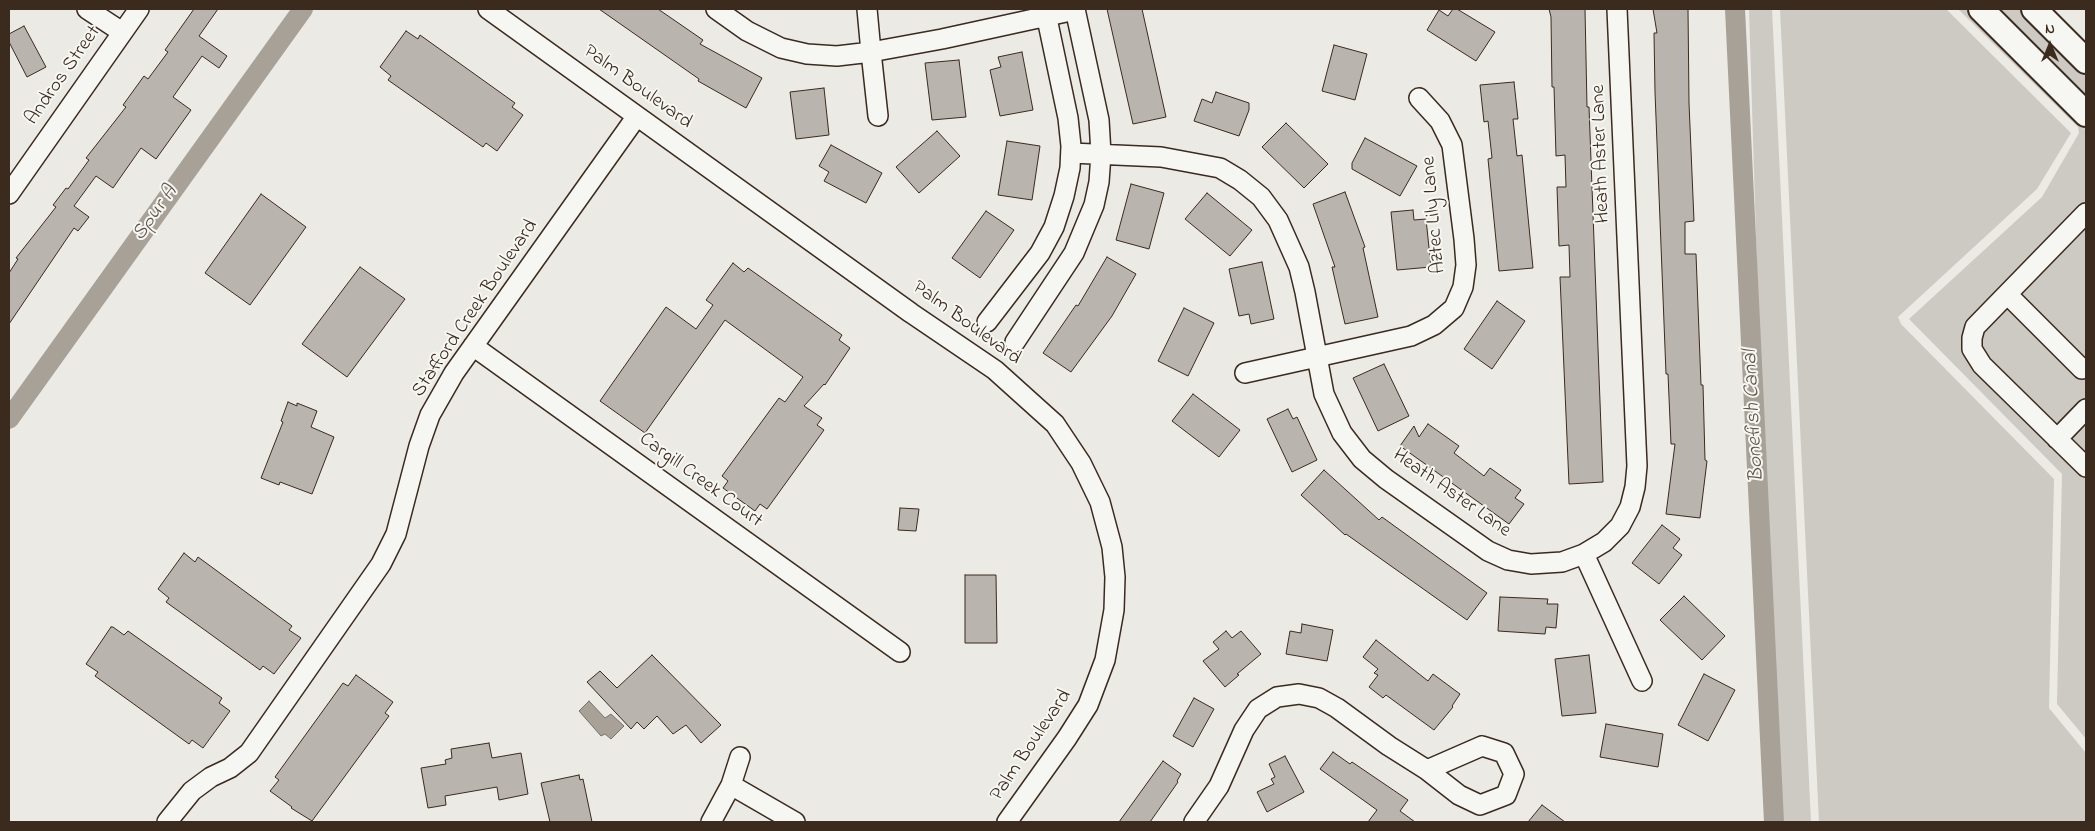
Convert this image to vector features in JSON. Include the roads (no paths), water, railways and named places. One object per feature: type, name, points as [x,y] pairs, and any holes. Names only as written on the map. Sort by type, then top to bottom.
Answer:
[{"type":"main road","points":[[1981,9],[2086,114]]},
{"type":"main road","points":[[2034,9],[2086,60]]},
{"type":"street","points":[[87,9],[122,32]]},
{"type":"street","name":"Andros Street","points":[[9,194],[139,9]]},
{"type":"street","name":"Palm Boulevard","points":[[488,9],[911,313],[995,370],[1054,424],[1081,463],[1100,502],[1112,547],[1116,577],[1114,610],[1105,660],[1097,684],[1078,721],[1007,822]]},
{"type":"street","points":[[716,9],[747,31],[781,48],[807,54],[837,56],[942,39],[1045,12],[1075,9],[1099,120],[1101,154],[1099,182],[1086,228],[1074,253],[1015,342]]},
{"type":"street","points":[[867,9],[878,116]]},
{"type":"street","name":"Heath Aster Lane","points":[[1071,153],[1161,157],[1220,168],[1240,180],[1261,198],[1278,220],[1299,268],[1306,292],[1324,394],[1342,433],[1362,459],[1386,479],[1488,551],[1508,560],[1531,564],[1562,562],[1584,554],[1604,542],[1620,526],[1630,507],[1636,487],[1636,446],[1617,9]]},
{"type":"street","points":[[987,322],[1040,253],[1054,227],[1064,196],[1070,168],[1071,153],[1068,118],[1045,12]]},
{"type":"street","name":"Aztec Lily Lane","points":[[1244,373],[1411,336],[1434,325],[1454,308],[1463,287],[1466,265],[1452,145],[1440,121],[1419,98]]},
{"type":"street","name":"Stafford Creek Boulevard","points":[[167,822],[192,790],[230,768],[249,752],[380,564],[396,534],[419,446],[430,415],[454,373],[637,116]]},
{"type":"street","points":[[2086,213],[1976,327],[1972,338],[1972,349],[1982,365],[2086,467]]},
{"type":"street","points":[[1025,274],[1050,291]]},
{"type":"street","points":[[2007,294],[2082,369]]},
{"type":"street","name":"Cargill Creek Court","points":[[473,346],[900,652]]},
{"type":"street","points":[[2057,438],[2086,408]]},
{"type":"street","points":[[1584,554],[1642,681]]},
{"type":"street","points":[[1194,822],[1219,786],[1244,730],[1253,716],[1258,709],[1277,696],[1299,694],[1319,698],[1427,770]]},
{"type":"street","points":[[717,820],[740,757]]},
{"type":"street","points":[[731,785],[795,822]]},
{"type":"waterway","name":"Spur A","points":[[9,419],[303,9]]},
{"type":"waterway","name":"Bonefish Canal","points":[[1735,9],[1774,822]]}]
